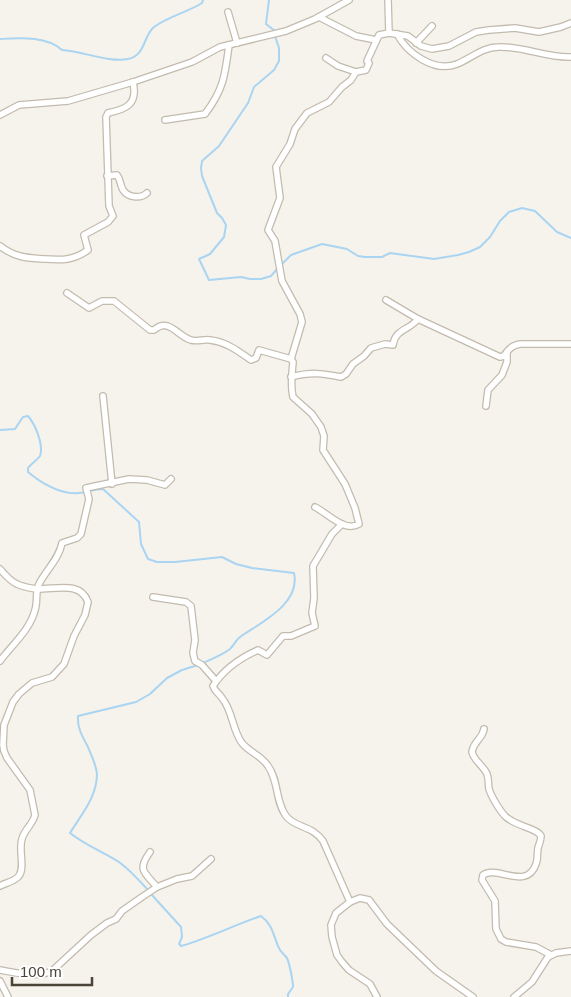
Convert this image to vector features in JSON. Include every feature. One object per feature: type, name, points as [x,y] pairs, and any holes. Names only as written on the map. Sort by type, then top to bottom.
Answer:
[{"type":"street","points":[[0,115],[19,105],[68,101],[133,82],[192,62],[216,48],[286,31],[319,17],[349,0]]},
{"type":"street","points":[[388,0],[389,33]]},
{"type":"street","points":[[228,12],[237,43]]},
{"type":"street","points":[[319,17],[356,36],[376,40]]},
{"type":"street","points":[[326,58],[337,65],[356,72],[366,70],[369,63],[367,61],[378,36],[389,33],[408,36],[426,48],[436,49],[449,46],[476,32],[515,28],[539,32],[561,28],[571,23]]},
{"type":"street","points":[[416,43],[432,26]]},
{"type":"street","points":[[397,34],[405,46],[418,58],[444,66],[452,66],[486,49],[500,47],[545,56],[571,57]]},
{"type":"street","points":[[165,120],[205,114],[216,98],[224,80],[229,45]]},
{"type":"street","points":[[315,507],[342,524],[358,525],[359,522],[355,508],[345,484],[323,450],[324,436],[321,427],[312,414],[293,397],[291,377],[293,362],[291,359],[302,322],[300,314],[284,285],[274,239],[268,230],[280,198],[276,167],[290,144],[295,129],[306,114],[329,102],[351,80],[356,72]]},
{"type":"street","points":[[0,246],[13,255],[33,259],[64,261],[88,251],[84,234],[113,218],[109,207],[106,117],[108,113],[119,111],[133,101],[135,89],[133,82]]},
{"type":"street","points":[[107,176],[117,175],[123,190],[131,196],[140,197],[148,193]]},
{"type":"street","points":[[67,293],[89,308],[102,301],[114,301],[150,330],[154,330],[160,325],[166,325],[190,340],[211,340],[230,346],[251,360],[256,358],[259,350],[291,359]]},
{"type":"street","points":[[386,300],[418,319],[488,350],[496,356],[503,356],[515,345],[523,343],[571,344]]},
{"type":"street","points":[[291,377],[319,372],[341,377],[371,348],[393,344],[398,332],[410,326],[418,319]]},
{"type":"street","points":[[486,406],[488,390],[499,378],[506,364],[508,350]]},
{"type":"street","points":[[506,364],[514,364]]},
{"type":"street","points":[[103,396],[112,484]]},
{"type":"street","points":[[0,661],[27,629],[35,610],[37,589],[48,568],[59,555],[62,542],[77,538],[81,534],[90,499],[86,488],[129,479],[139,479],[164,485],[171,479]]},
{"type":"street","points":[[342,524],[332,534],[313,566],[314,598],[312,610],[315,626],[291,636],[283,636],[268,655],[258,650],[243,657],[216,680],[213,688],[228,707],[241,743],[269,766],[275,779],[280,803],[286,817],[318,833],[324,840],[350,902]]},
{"type":"street","points":[[0,568],[11,581],[18,584],[37,589],[65,587],[79,590],[87,598],[88,605],[60,669],[52,677],[36,681],[28,686],[13,702],[7,714],[4,725],[4,751],[30,790],[36,815],[22,839],[20,853],[22,868],[20,874],[16,879],[0,886]]},
{"type":"street","points":[[153,597],[186,602],[191,606],[195,661],[202,665],[216,680]]},
{"type":"street","points":[[484,729],[482,736],[474,742],[472,752],[487,774],[489,790],[493,798],[505,816],[514,823],[538,832],[541,836],[536,863],[529,873],[518,877],[494,872],[488,872],[483,875],[482,880],[495,901],[496,929],[501,939],[506,942],[536,947],[551,955]]},
{"type":"street","points":[[150,852],[142,864],[142,869],[157,887]]},
{"type":"street","points":[[0,970],[26,974],[52,971],[91,935],[157,887],[177,879],[192,876],[211,859]]},
{"type":"street","points":[[376,997],[373,987],[367,980],[350,970],[337,955],[331,929],[333,919],[340,909],[360,898],[369,900],[387,924],[436,971],[473,997]]},
{"type":"street","points":[[514,997],[532,982],[544,962],[551,955],[571,952]]},
{"type":"street","points":[[0,981],[8,997]]},
{"type":"waterway","points":[[0,39],[24,38],[41,40],[56,45],[62,50],[104,58],[128,59],[138,54],[154,27],[202,3],[203,0]]},
{"type":"waterway","points":[[269,0],[266,24],[275,31]]},
{"type":"waterway","points":[[275,36],[279,48],[279,61],[274,70],[254,87],[248,103],[219,146],[202,161],[202,176],[217,213],[226,225],[224,237],[210,254],[199,259],[209,280],[241,277],[261,279],[271,276],[277,269]]},
{"type":"waterway","points":[[281,265],[291,255],[322,244],[347,249],[358,256],[365,257],[382,257],[390,253],[434,259],[458,255],[480,247],[509,212],[522,208],[535,211],[557,232],[571,238]]},
{"type":"waterway","points":[[0,430],[15,429],[23,417],[28,416],[38,435],[41,446],[40,456],[28,468],[28,472],[45,484],[65,492],[79,493],[103,489],[139,522],[141,544],[148,559],[157,562],[175,562],[222,557],[236,564],[252,568],[294,573],[295,584],[291,594],[277,611],[240,637],[230,649],[203,663]]},
{"type":"waterway","points":[[148,890],[119,862],[70,833],[91,798],[97,774],[93,759],[80,731],[78,716],[136,702],[150,694],[167,678],[182,670],[198,665]]},
{"type":"waterway","points":[[151,894],[181,927],[182,937],[179,944],[181,946],[261,916],[265,919],[279,948],[288,961],[293,987],[288,997]]}]
